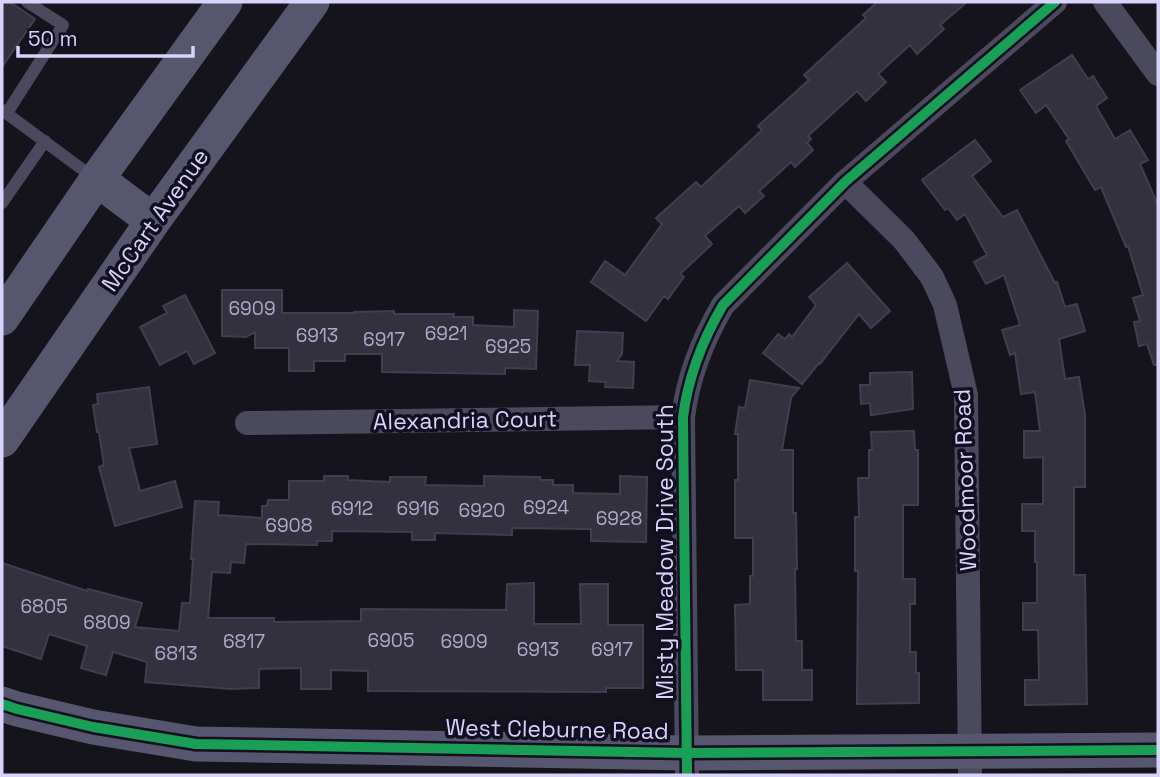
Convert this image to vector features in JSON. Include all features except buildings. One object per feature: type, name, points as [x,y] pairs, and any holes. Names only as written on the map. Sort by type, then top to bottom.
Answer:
[{"type":"street","points":[[2,318],[225,2]]},
{"type":"street","name":"McCart Avenue","points":[[2,440],[153,222],[312,2]]},
{"type":"street","name":"Misty Meadow Drive South","points":[[687,764],[683,417],[686,391],[710,326],[723,305],[845,182],[1055,2]]},
{"type":"street","points":[[1105,2],[1158,74]]},
{"type":"street","points":[[97,180],[153,222]]},
{"type":"street","name":"Woodmoor Road","points":[[845,182],[904,240],[932,276],[945,305],[966,395],[970,763]]},
{"type":"street","name":"Alexandria Court","points":[[247,423],[683,417]]},
{"type":"street","name":"West Cleburne Road","points":[[2,704],[93,727],[196,744],[687,764],[970,763],[1158,750]]},
{"type":"lane","points":[[27,2],[63,25],[4,111],[97,180]]},
{"type":"lane","points":[[2,203],[45,141]]},
{"type":"cycle path","points":[[687,775],[683,417],[697,359],[709,331],[723,305],[845,182],[1055,2]]},
{"type":"cycle path","points":[[2,704],[93,727],[196,744],[687,753],[1158,750]]}]
